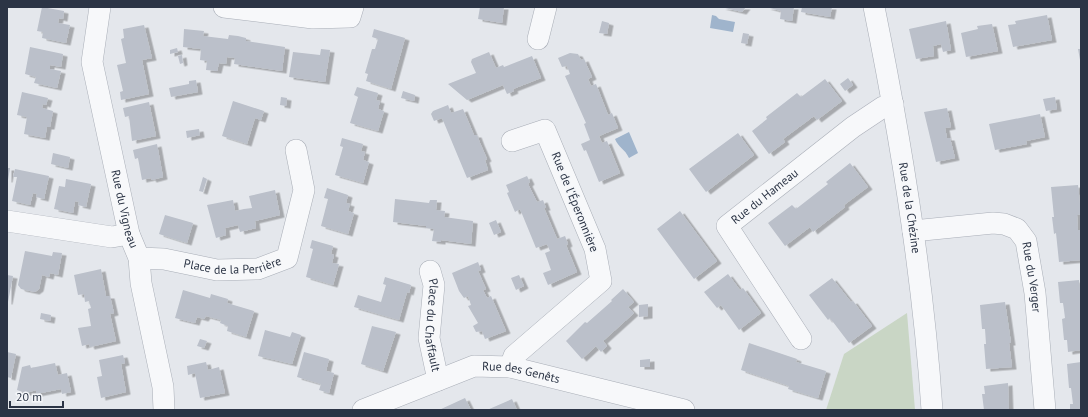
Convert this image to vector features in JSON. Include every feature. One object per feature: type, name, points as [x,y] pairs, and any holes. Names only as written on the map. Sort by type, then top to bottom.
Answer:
[{"type":"street","name":"Rue du Vigneau","points":[[100,7],[92,62],[130,234],[139,258],[141,283],[163,388],[164,410]]},
{"type":"street","points":[[224,7],[313,18],[350,17],[352,7]]},
{"type":"street","points":[[538,39],[546,7]]},
{"type":"street","name":"Rue de la Chézine","points":[[874,7],[893,104],[913,231],[923,302],[932,410]]},
{"type":"street","name":"Rue du Hameau","points":[[801,338],[727,226],[853,127],[883,107],[893,104]]},
{"type":"street","name":"Rue de l'Éperonnière","points":[[510,367],[514,356],[601,281],[595,249],[545,130],[512,142]]},
{"type":"street","name":"Place de la Perrière","points":[[139,258],[164,259],[217,270],[258,269],[287,258],[304,190],[296,150]]},
{"type":"street","points":[[7,221],[112,237],[130,234]]},
{"type":"street","name":"Rue du Verger","points":[[913,231],[993,223],[1004,224],[1017,229],[1026,241],[1035,293],[1045,410]]},
{"type":"street","name":"Place du Chaffault","points":[[430,271],[434,285],[429,338],[438,380]]},
{"type":"street","name":"Rue des Genêts","points":[[363,410],[474,366],[510,367],[623,402],[684,410]]},
{"type":"green space","points":[[907,313],[915,410],[826,410],[844,354]]},
{"type":"water","points":[[712,15],[719,19],[735,22],[733,32],[710,28]]},
{"type":"water","points":[[629,132],[638,153],[629,158],[615,139]]},
{"type":"building","points":[[42,7],[64,11],[63,19],[59,18],[58,23],[70,25],[66,43],[42,38],[43,32],[37,31]]},
{"type":"building","points":[[480,7],[504,7],[502,23],[478,19]]},
{"type":"building","points":[[721,7],[746,7],[742,12]]},
{"type":"building","points":[[766,7],[794,7],[792,21],[780,19],[781,11]]},
{"type":"building","points":[[802,7],[832,7],[830,17],[801,12]]},
{"type":"building","points":[[1047,15],[1052,40],[1013,47],[1008,25],[1016,24],[1015,21]]},
{"type":"building","points":[[602,21],[609,23],[607,34],[599,33]]},
{"type":"building","points":[[946,21],[951,50],[943,52],[941,44],[933,46],[934,56],[916,59],[909,29]]},
{"type":"building","points":[[992,24],[998,51],[966,57],[961,33],[978,29],[977,26]]},
{"type":"building","points":[[144,25],[152,58],[142,60],[149,94],[121,100],[120,92],[123,91],[117,65],[126,63],[121,39],[124,38],[123,29]]},
{"type":"building","points":[[184,29],[204,31],[203,36],[228,39],[229,35],[238,36],[246,38],[246,41],[285,47],[282,71],[234,64],[235,58],[227,57],[226,64],[219,63],[217,71],[206,70],[207,61],[200,60],[201,49],[183,47]]},
{"type":"building","points":[[374,29],[405,38],[391,89],[366,81],[368,74],[365,73],[372,49],[375,49],[378,39],[372,37]]},
{"type":"building","points":[[743,33],[749,34],[747,44],[741,43]]},
{"type":"building","points":[[30,47],[63,54],[61,67],[50,65],[50,69],[61,71],[57,88],[34,83],[36,77],[25,74]]},
{"type":"building","points":[[177,48],[178,52],[170,54],[170,50]]},
{"type":"building","points":[[321,49],[330,50],[325,82],[289,77],[293,52],[320,55]]},
{"type":"building","points":[[1078,49],[1081,49],[1081,60],[1080,60]]},
{"type":"building","points":[[489,52],[496,68],[503,65],[504,67],[532,56],[541,78],[513,89],[514,91],[507,94],[503,85],[467,100],[448,84],[476,73],[471,62],[472,59]]},
{"type":"building","points":[[570,53],[578,54],[581,60],[584,59],[592,77],[588,79],[591,86],[596,84],[608,115],[612,113],[618,128],[599,136],[602,143],[607,141],[620,173],[599,182],[586,150],[584,151],[581,144],[590,140],[584,124],[586,123],[565,76],[570,74],[567,66],[562,67],[558,58]]},
{"type":"building","points":[[182,55],[183,63],[180,64],[178,56]]},
{"type":"building","points":[[848,78],[853,85],[845,91],[840,84]]},
{"type":"building","points":[[825,79],[842,101],[817,120],[814,116],[783,139],[785,142],[769,154],[752,131],[767,119],[766,117],[797,93],[801,97]]},
{"type":"building","points":[[196,80],[198,92],[171,97],[169,88],[189,84],[189,81]]},
{"type":"building","points":[[357,87],[378,93],[376,100],[380,101],[378,109],[384,111],[378,131],[350,123],[358,97],[354,95]]},
{"type":"building","points":[[403,91],[415,95],[414,101],[401,98]]},
{"type":"building","points":[[22,92],[48,98],[46,105],[43,104],[42,108],[53,111],[50,127],[47,127],[45,138],[24,134],[27,117],[17,115]]},
{"type":"building","points":[[281,97],[287,98],[286,106],[280,105]]},
{"type":"building","points":[[1055,97],[1057,109],[1046,111],[1043,99]]},
{"type":"building","points":[[233,101],[264,111],[261,120],[255,118],[247,144],[222,136]]},
{"type":"building","points":[[149,102],[156,136],[132,141],[129,116],[125,117],[123,108]]},
{"type":"building","points":[[448,105],[451,113],[463,109],[474,135],[477,135],[487,159],[485,160],[488,170],[467,178],[442,118],[434,121],[431,114],[433,111]]},
{"type":"building","points":[[947,108],[951,127],[945,128],[947,138],[950,138],[955,158],[936,162],[924,112]]},
{"type":"building","points":[[1040,114],[1045,137],[1026,141],[1027,144],[995,150],[989,124]]},
{"type":"building","points":[[199,129],[200,135],[187,138],[186,131]]},
{"type":"building","points":[[738,133],[754,155],[706,192],[689,169]]},
{"type":"building","points":[[342,138],[363,144],[361,151],[365,152],[363,160],[369,162],[363,183],[335,175],[343,147],[340,146]]},
{"type":"building","points":[[157,144],[163,177],[152,180],[151,178],[142,180],[138,158],[135,159],[133,150]]},
{"type":"building","points":[[53,153],[70,157],[68,168],[51,164]]},
{"type":"building","points":[[850,163],[868,187],[844,205],[845,207],[813,232],[810,227],[785,246],[768,223],[792,205],[796,209],[828,184],[826,182]]},
{"type":"building","points":[[7,168],[10,168],[8,180],[7,180]]},
{"type":"building","points":[[15,169],[49,176],[44,199],[36,197],[37,194],[33,193],[30,205],[12,201],[17,177],[13,177]]},
{"type":"building","points":[[527,176],[530,182],[528,184],[537,202],[543,200],[546,208],[544,208],[557,239],[565,236],[568,244],[566,245],[577,272],[548,285],[543,273],[551,270],[545,253],[550,251],[547,244],[536,248],[520,209],[515,212],[507,193],[509,192],[506,185]]},
{"type":"building","points":[[203,177],[207,179],[203,192],[199,191]]},
{"type":"building","points":[[66,179],[91,184],[86,207],[78,205],[79,202],[75,201],[73,213],[54,209],[59,186],[65,187]]},
{"type":"building","points":[[1078,185],[1081,214],[1077,215],[1078,230],[1081,230],[1081,260],[1059,262],[1056,233],[1054,234],[1052,217],[1054,217],[1051,187]]},
{"type":"building","points":[[327,188],[348,195],[346,203],[350,204],[348,211],[354,213],[348,234],[321,226],[328,199],[324,198]]},
{"type":"building","points":[[275,190],[280,215],[255,221],[256,228],[240,232],[238,225],[225,228],[226,235],[216,238],[207,205],[233,200],[235,211],[252,208],[249,196]]},
{"type":"building","points":[[395,199],[429,203],[430,200],[437,200],[436,210],[445,211],[444,217],[473,221],[471,244],[441,240],[441,242],[432,241],[434,229],[426,228],[426,226],[393,222]]},
{"type":"building","points":[[680,211],[717,261],[694,279],[657,229]]},
{"type":"building","points":[[165,215],[193,223],[187,243],[159,234]]},
{"type":"building","points":[[496,220],[501,232],[494,235],[489,223]]},
{"type":"building","points":[[312,240],[333,246],[331,254],[334,255],[332,263],[339,264],[333,285],[306,277],[313,249],[310,248]]},
{"type":"building","points":[[25,251],[52,256],[53,252],[62,253],[58,275],[50,273],[49,277],[42,275],[39,289],[35,292],[21,289],[18,285]]},
{"type":"building","points":[[478,262],[481,270],[478,271],[486,289],[483,290],[487,298],[491,296],[506,331],[485,339],[482,331],[476,332],[473,326],[478,323],[468,306],[471,305],[468,296],[464,298],[459,291],[452,273]]},
{"type":"building","points":[[101,269],[106,296],[110,296],[114,313],[110,314],[116,341],[90,347],[89,344],[82,346],[78,328],[91,326],[88,309],[91,308],[89,301],[85,302],[84,294],[78,295],[74,275]]},
{"type":"building","points":[[728,274],[740,290],[743,288],[761,313],[739,330],[721,305],[717,308],[704,292]]},
{"type":"building","points":[[7,275],[13,276],[8,302],[7,302]]},
{"type":"building","points":[[519,275],[524,286],[516,290],[511,278]]},
{"type":"building","points":[[385,277],[411,285],[409,293],[407,292],[399,320],[354,307],[358,295],[381,302],[386,285],[383,284]]},
{"type":"building","points":[[832,278],[851,302],[853,301],[872,326],[849,343],[830,318],[828,320],[809,295]]},
{"type":"building","points":[[1079,280],[1081,299],[1081,350],[1068,352],[1067,340],[1064,340],[1062,319],[1065,318],[1063,303],[1060,303],[1058,282]]},
{"type":"building","points":[[623,289],[634,302],[628,307],[634,313],[603,341],[607,346],[601,352],[596,346],[582,359],[566,341],[585,322],[587,323],[612,301],[611,300]]},
{"type":"building","points":[[183,290],[210,298],[211,294],[228,299],[227,303],[254,311],[246,337],[227,331],[228,326],[220,323],[221,320],[206,316],[204,319],[197,317],[195,323],[175,318]]},
{"type":"building","points":[[1005,302],[1011,343],[1009,343],[1012,367],[986,369],[984,344],[986,344],[985,329],[982,329],[980,305]]},
{"type":"building","points":[[648,304],[648,316],[639,317],[639,305]]},
{"type":"building","points":[[41,313],[51,315],[50,321],[40,319]]},
{"type":"building","points":[[372,326],[396,332],[383,371],[361,364]]},
{"type":"building","points":[[265,330],[290,337],[292,332],[301,335],[292,364],[258,356]]},
{"type":"building","points":[[200,339],[207,341],[204,348],[197,346]]},
{"type":"building","points":[[749,343],[797,359],[796,362],[826,371],[818,398],[788,389],[789,386],[741,370]]},
{"type":"building","points":[[7,352],[16,354],[11,378],[7,377]]},
{"type":"building","points":[[304,352],[329,359],[326,371],[334,373],[329,393],[319,390],[321,384],[297,377]]},
{"type":"building","points":[[123,355],[125,363],[121,364],[126,392],[101,398],[97,377],[102,376],[99,360]]},
{"type":"building","points":[[650,359],[650,367],[640,367],[640,360]]},
{"type":"building","points":[[206,362],[208,370],[219,367],[225,393],[200,398],[195,373],[188,375],[187,366]]},
{"type":"building","points":[[1081,362],[1081,410],[1070,410],[1070,404],[1073,404],[1071,388],[1069,388],[1067,364]]},
{"type":"building","points":[[55,363],[58,375],[67,373],[71,392],[62,394],[61,389],[36,394],[36,390],[26,393],[17,390],[22,367],[30,365],[31,368]]},
{"type":"building","points":[[1008,383],[1009,410],[984,410],[982,394],[985,394],[984,386]]},
{"type":"building","points":[[465,398],[471,410],[439,410]]},
{"type":"building","points":[[512,399],[517,410],[487,410]]}]
